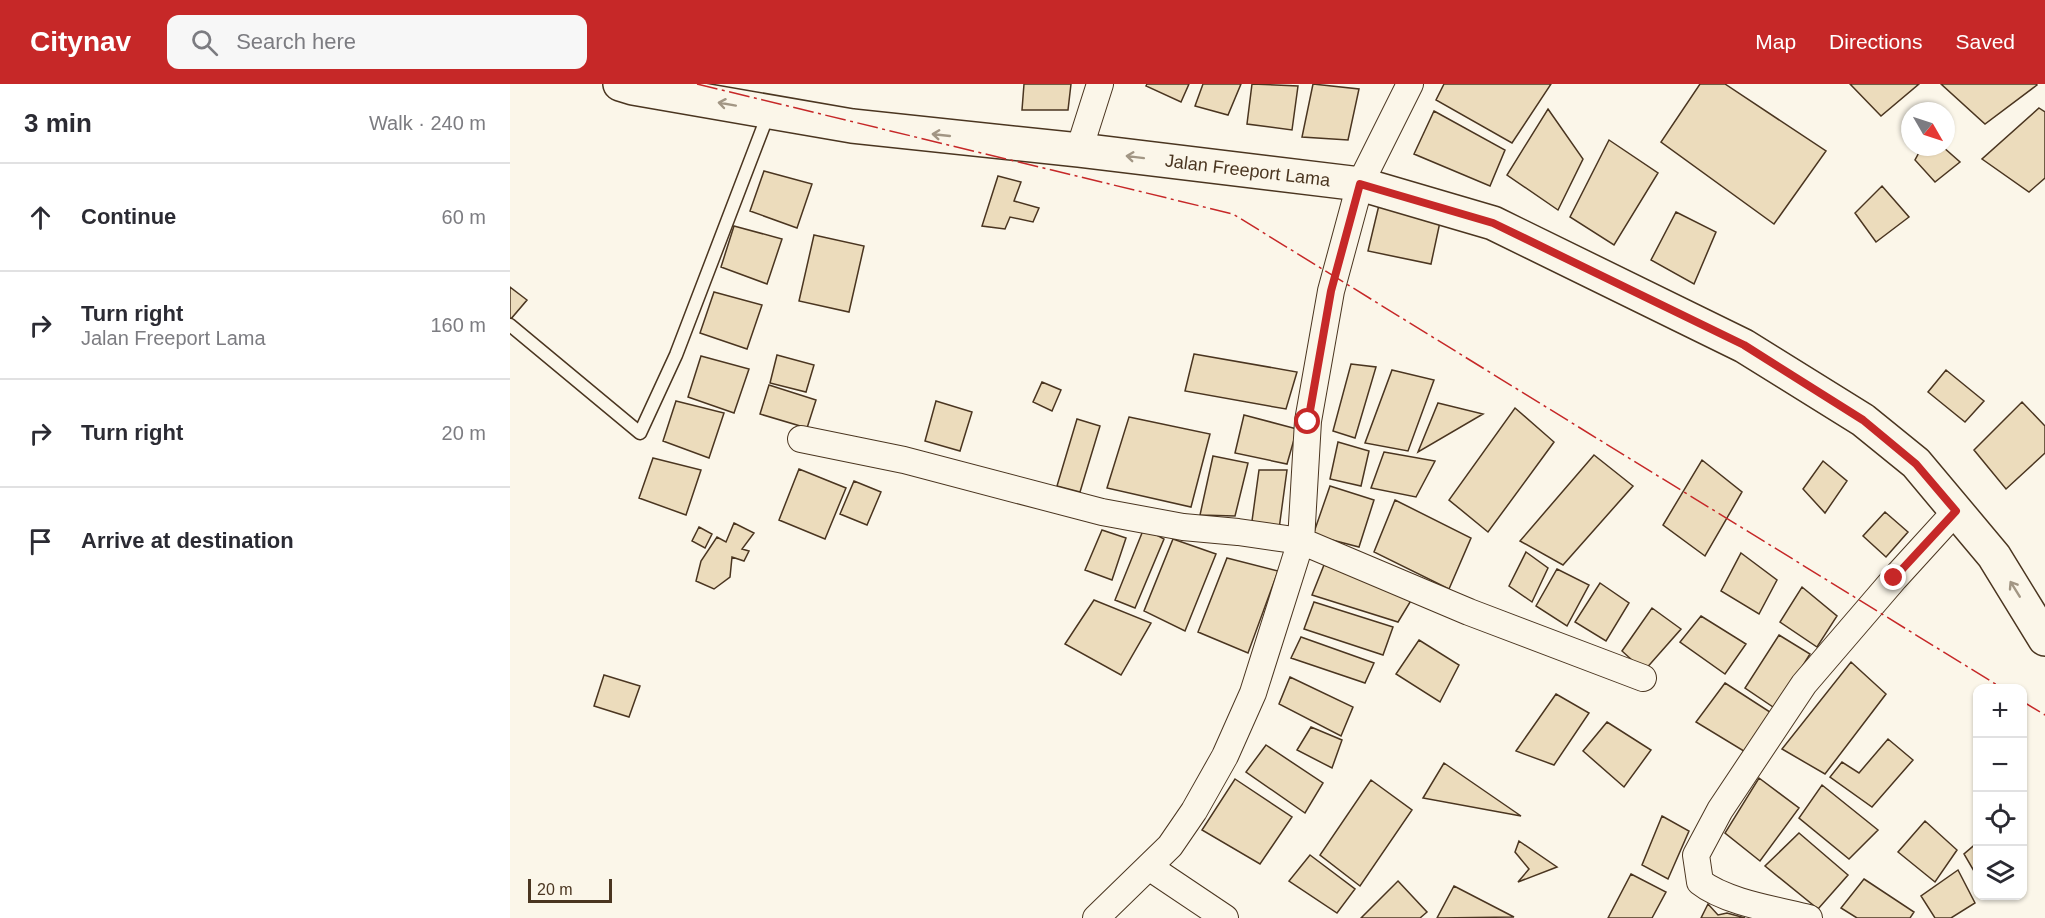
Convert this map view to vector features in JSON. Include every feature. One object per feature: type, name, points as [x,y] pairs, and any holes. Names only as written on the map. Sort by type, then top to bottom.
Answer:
[{"type":"street","name":"Jalan Freeport Lama","points":[[620,84],[852,126],[1079,150],[1360,184],[1493,223],[1744,345],[1863,420],[1916,464],[1994,556],[2045,639]]},
{"type":"street","points":[[1079,150],[1100,84]]},
{"type":"street","points":[[1096,918],[1170,846],[1194,811],[1225,756],[1254,693],[1301,541],[1308,422],[1331,291],[1360,184],[1410,84]]},
{"type":"street","points":[[801,439],[904,460],[1102,512],[1182,527],[1301,541],[1470,612],[1643,678]]},
{"type":"street","points":[[1809,918],[1766,908],[1709,889],[1700,882],[1696,855],[1720,810],[1804,684],[1894,578],[1956,511]]},
{"type":"street","points":[[1149,867],[1225,918]]},
{"type":"lane","points":[[510,325],[640,433],[676,355],[769,111]]},
{"type":"building","points":[[1024,84],[1071,84],[1068,110],[1022,110]]},
{"type":"building","points":[[1147,84],[1189,84],[1181,102],[1146,86]]},
{"type":"building","points":[[1203,84],[1241,84],[1228,115],[1195,106]]},
{"type":"building","points":[[1252,84],[1298,86],[1292,130],[1247,124]]},
{"type":"building","points":[[1313,84],[1359,89],[1348,140],[1302,137]]},
{"type":"building","points":[[1444,84],[1551,84],[1512,143],[1436,100]]},
{"type":"building","points":[[1700,84],[1725,84],[1826,151],[1774,224],[1661,142]]},
{"type":"building","points":[[1850,84],[1919,84],[1881,116]]},
{"type":"building","points":[[1941,84],[2036,84],[2037,85],[1985,124]]},
{"type":"building","points":[[2039,108],[2045,112],[2045,178],[2029,192],[1982,159]]},
{"type":"building","points":[[1548,109],[1583,159],[1558,210],[1507,175]]},
{"type":"building","points":[[1434,111],[1505,150],[1490,186],[1414,154]]},
{"type":"building","points":[[1609,140],[1658,173],[1614,245],[1570,217]]},
{"type":"building","points":[[1917,156],[1953,156],[1960,162],[1935,182],[1915,160]]},
{"type":"building","points":[[764,171],[812,184],[797,228],[750,211]]},
{"type":"building","points":[[998,176],[1021,182],[1014,201],[1039,208],[1033,222],[1010,217],[1005,229],[982,226]]},
{"type":"building","points":[[1882,186],[1909,217],[1876,242],[1855,213]]},
{"type":"building","points":[[1379,205],[1440,222],[1431,264],[1368,251]]},
{"type":"building","points":[[1676,212],[1716,232],[1694,284],[1651,260]]},
{"type":"building","points":[[734,226],[782,239],[767,284],[721,267]]},
{"type":"building","points":[[814,235],[864,246],[849,312],[799,301]]},
{"type":"building","points":[[510,287],[527,300],[510,320]]},
{"type":"building","points":[[714,292],[762,305],[747,349],[700,333]]},
{"type":"building","points":[[1194,354],[1297,372],[1286,409],[1185,391]]},
{"type":"building","points":[[777,355],[814,365],[806,392],[770,383]]},
{"type":"building","points":[[701,356],[749,369],[734,413],[688,397]]},
{"type":"building","points":[[1351,364],[1376,367],[1355,438],[1333,431]]},
{"type":"building","points":[[1392,370],[1434,380],[1408,451],[1365,443]]},
{"type":"building","points":[[1946,370],[1984,401],[1965,422],[1928,392]]},
{"type":"building","points":[[1042,382],[1061,390],[1052,411],[1033,402]]},
{"type":"building","points":[[769,385],[816,400],[807,428],[760,414]]},
{"type":"building","points":[[676,401],[724,413],[709,458],[663,441]]},
{"type":"building","points":[[936,401],[972,412],[960,451],[925,441]]},
{"type":"building","points":[[2022,402],[2045,426],[2045,453],[2006,489],[1974,450]]},
{"type":"building","points":[[1438,403],[1483,414],[1418,452]]},
{"type":"building","points":[[1515,408],[1554,442],[1488,532],[1449,500]]},
{"type":"building","points":[[1244,415],[1297,429],[1287,464],[1235,453]]},
{"type":"building","points":[[1129,417],[1210,434],[1191,507],[1107,488]]},
{"type":"building","points":[[1077,419],[1100,426],[1080,492],[1057,486]]},
{"type":"building","points":[[1338,442],[1369,451],[1361,486],[1330,479]]},
{"type":"building","points":[[1384,452],[1435,461],[1416,497],[1371,488]]},
{"type":"building","points":[[1594,455],[1633,486],[1563,565],[1520,541]]},
{"type":"building","points":[[1213,456],[1248,463],[1235,516],[1200,515]]},
{"type":"building","points":[[653,458],[701,470],[686,515],[639,498]]},
{"type":"building","points":[[1702,460],[1742,492],[1705,556],[1663,525]]},
{"type":"building","points":[[1823,461],[1847,481],[1825,513],[1803,489]]},
{"type":"building","points":[[799,469],[846,488],[825,539],[779,520]]},
{"type":"building","points":[[1259,470],[1287,470],[1279,529],[1252,521]]},
{"type":"building","points":[[854,481],[881,492],[867,525],[840,514]]},
{"type":"building","points":[[1330,486],[1374,500],[1359,547],[1313,535]]},
{"type":"building","points":[[1395,500],[1471,538],[1449,589],[1374,552]]},
{"type":"building","points":[[1885,512],[1908,532],[1886,557],[1863,536]]},
{"type":"building","points":[[734,523],[754,533],[742,549],[749,551],[744,561],[732,557],[730,577],[714,589],[696,581],[701,561],[717,537],[726,542]]},
{"type":"building","points":[[699,527],[712,534],[705,548],[692,541]]},
{"type":"building","points":[[1144,528],[1164,539],[1135,608],[1115,600]]},
{"type":"building","points":[[1102,530],[1126,538],[1112,580],[1085,570]]},
{"type":"building","points":[[1173,539],[1216,554],[1185,631],[1144,611]]},
{"type":"building","points":[[1526,552],[1548,568],[1532,602],[1509,586]]},
{"type":"building","points":[[1741,553],[1777,580],[1759,614],[1721,591]]},
{"type":"building","points":[[1227,558],[1278,571],[1248,653],[1198,632]]},
{"type":"building","points":[[1324,565],[1415,594],[1398,622],[1312,595]]},
{"type":"building","points":[[1557,569],[1589,585],[1567,626],[1536,606]]},
{"type":"building","points":[[1600,583],[1629,603],[1606,641],[1575,622]]},
{"type":"building","points":[[1802,587],[1837,616],[1817,647],[1780,622]]},
{"type":"building","points":[[1094,600],[1151,623],[1121,675],[1065,644]]},
{"type":"building","points":[[1314,602],[1393,627],[1383,655],[1304,629]]},
{"type":"building","points":[[1652,608],[1681,629],[1644,671],[1622,651]]},
{"type":"building","points":[[1701,616],[1746,644],[1725,674],[1680,642]]},
{"type":"building","points":[[1779,635],[1810,654],[1776,709],[1745,688]]},
{"type":"building","points":[[1301,637],[1374,663],[1365,683],[1291,658]]},
{"type":"building","points":[[1419,640],[1459,665],[1440,702],[1396,674]]},
{"type":"building","points":[[1851,662],[1886,694],[1825,774],[1782,749]]},
{"type":"building","points":[[604,675],[640,686],[629,717],[594,706]]},
{"type":"building","points":[[1290,677],[1353,707],[1341,736],[1279,704]]},
{"type":"building","points":[[1725,683],[1773,714],[1747,753],[1696,722]]},
{"type":"building","points":[[1556,694],[1589,713],[1554,765],[1516,751]]},
{"type":"building","points":[[1607,722],[1651,750],[1624,787],[1583,751]]},
{"type":"building","points":[[1311,727],[1342,740],[1332,768],[1297,750]]},
{"type":"building","points":[[1888,739],[1913,760],[1872,807],[1830,777],[1842,762],[1859,773]]},
{"type":"building","points":[[1266,745],[1323,783],[1305,813],[1246,772]]},
{"type":"building","points":[[1444,763],[1521,816],[1423,798]]},
{"type":"building","points":[[1759,778],[1799,808],[1760,861],[1725,833]]},
{"type":"building","points":[[1235,779],[1292,817],[1260,864],[1202,830]]},
{"type":"building","points":[[1371,780],[1412,810],[1360,886],[1320,855]]},
{"type":"building","points":[[1822,785],[1878,830],[1849,859],[1799,818]]},
{"type":"building","points":[[1662,816],[1689,831],[1668,879],[1642,865]]},
{"type":"building","points":[[1925,821],[1957,850],[1935,882],[1898,852]]},
{"type":"building","points":[[1799,833],[1848,875],[1818,909],[1765,866]]},
{"type":"building","points":[[1519,841],[1557,867],[1518,882],[1529,869],[1515,852]]},
{"type":"building","points":[[1973,846],[1973,869],[1964,854]]},
{"type":"building","points":[[1310,855],[1355,889],[1337,913],[1289,881]]},
{"type":"building","points":[[1958,870],[1975,903],[1951,918],[1935,918],[1921,896]]},
{"type":"building","points":[[1631,874],[1666,892],[1652,918],[1608,918]]},
{"type":"building","points":[[1864,879],[1914,912],[1910,918],[1857,918],[1841,908]]},
{"type":"building","points":[[1398,881],[1427,912],[1420,918],[1361,918]]},
{"type":"building","points":[[1454,886],[1514,917],[1437,918]]},
{"type":"building","points":[[1708,904],[1718,915],[1727,913],[1745,918],[1701,918]]},
{"type":"power","points":[[697,84],[1233,214],[1996,684]]},
{"type":"power","points":[[2027,704],[2045,715]]},
{"type":"route","points":[[1308,422],[1331,291],[1360,184],[1493,223],[1744,345],[1863,420],[1916,464],[1956,511],[1894,578]]}]
